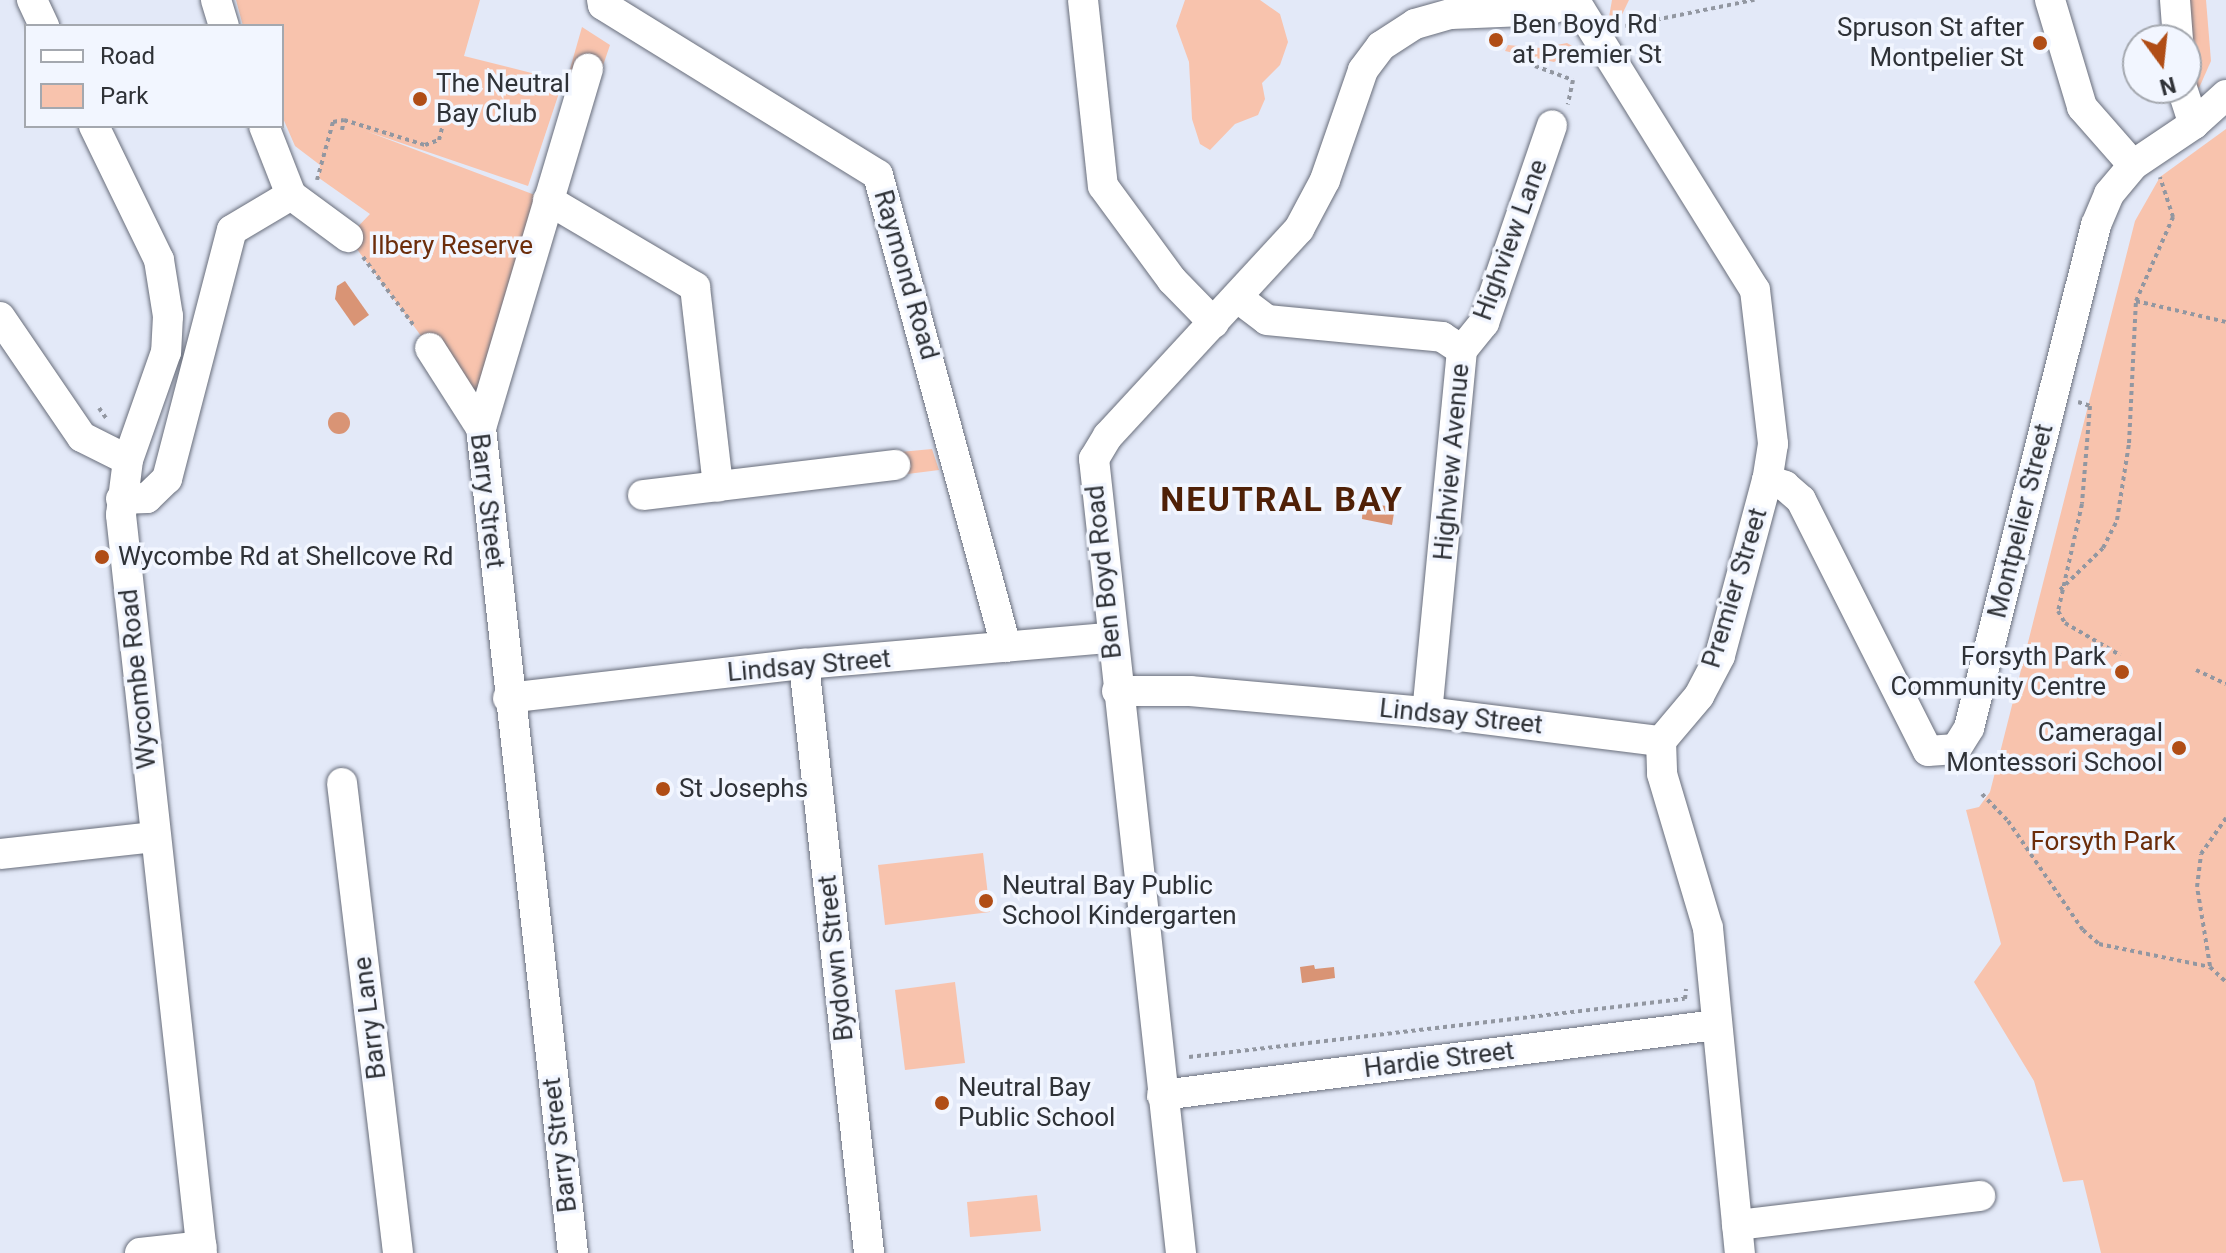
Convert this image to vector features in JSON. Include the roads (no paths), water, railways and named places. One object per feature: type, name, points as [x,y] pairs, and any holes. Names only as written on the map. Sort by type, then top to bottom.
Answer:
[{"type":"street","points":[[32,0],[43,24]]},
{"type":"street","points":[[216,0],[223,24]]},
{"type":"street","name":"Raymond Road","points":[[602,0],[878,175],[1006,647]]},
{"type":"street","points":[[1083,0],[1103,186],[1172,280],[1214,323]]},
{"type":"street","name":"Ben Boyd Road","points":[[1181,1253],[1110,638],[1094,459],[1108,436],[1290,240],[1313,204],[1356,85],[1381,46],[1404,29],[1439,17],[1549,10],[1575,0]]},
{"type":"street","name":"Premier Street","points":[[1575,0],[1755,290],[1773,444],[1767,480],[1720,656],[1699,696],[1661,741]]},
{"type":"street","points":[[2050,0],[2082,107],[2139,160]]},
{"type":"street","points":[[2175,0],[2177,24]]},
{"type":"street","points":[[481,428],[588,69]]},
{"type":"street","name":"Montpelier Street","points":[[1767,480],[1785,486],[1801,500],[1928,751],[1949,753],[1963,743],[1969,728],[2096,225],[2109,194],[2139,160],[2194,124],[2226,95]]},
{"type":"street","points":[[2187,104],[2194,124]]},
{"type":"street","name":"Highview Lane","points":[[1462,350],[1484,323],[1552,125]]},
{"type":"street","name":"Wycombe Road","points":[[95,128],[146,230],[165,288],[166,352],[128,460],[121,499],[155,837],[202,1250]]},
{"type":"street","points":[[265,128],[291,195],[348,237]]},
{"type":"street","points":[[121,499],[147,498],[167,479],[232,230],[291,195]]},
{"type":"street","points":[[548,200],[695,287],[718,487]]},
{"type":"street","name":"Highview Avenue","points":[[1238,298],[1267,320],[1442,337],[1462,350],[1427,712]]},
{"type":"street","points":[[0,317],[82,437],[128,460]]},
{"type":"street","name":"Barry Street","points":[[430,348],[481,428],[508,698],[573,1253]]},
{"type":"street","points":[[643,495],[895,465]]},
{"type":"street","name":"Lindsay Street","points":[[508,698],[804,664],[1110,638]]},
{"type":"street","name":"Bydown Street","points":[[804,664],[869,1253]]},
{"type":"street","name":"Lindsay Street","points":[[1117,691],[1190,691],[1427,712],[1661,741]]},
{"type":"street","points":[[1661,741],[1662,774],[1708,928],[1738,1239],[1980,1196]]},
{"type":"street","name":"Barry Lane","points":[[342,783],[398,1253]]},
{"type":"street","points":[[0,854],[155,837]]},
{"type":"street","name":"Hardie Street","points":[[1162,1095],[1716,1025]]},
{"type":"street","points":[[140,1253],[202,1250]]},
{"type":"place","name":"Ben Boyd Rd at Premier St","points":[[1496,40]]},
{"type":"place","name":"Spruson St after Montpelier St","points":[[2040,43]]},
{"type":"place","name":"The Neutral Bay Club","points":[[420,99]]},
{"type":"place","name":"Wycombe Rd at Shellcove Rd","points":[[102,557]]},
{"type":"place","name":"Forsyth Park Community Centre","points":[[2122,672]]},
{"type":"place","name":"Cameragal Montessori School","points":[[2179,748]]},
{"type":"place","name":"St Josephs","points":[[663,789]]},
{"type":"place","name":"Neutral Bay Public School Kindergarten","points":[[986,901]]},
{"type":"place","name":"Neutral Bay Public School","points":[[942,1103]]},
{"type":"district","name":"NEUTRAL BAY","points":[[1282,500]]},
{"type":"park label","name":"Ilbery Reserve","points":[[452,246]]},
{"type":"park label","name":"Forsyth Park","points":[[2103,842]]}]
